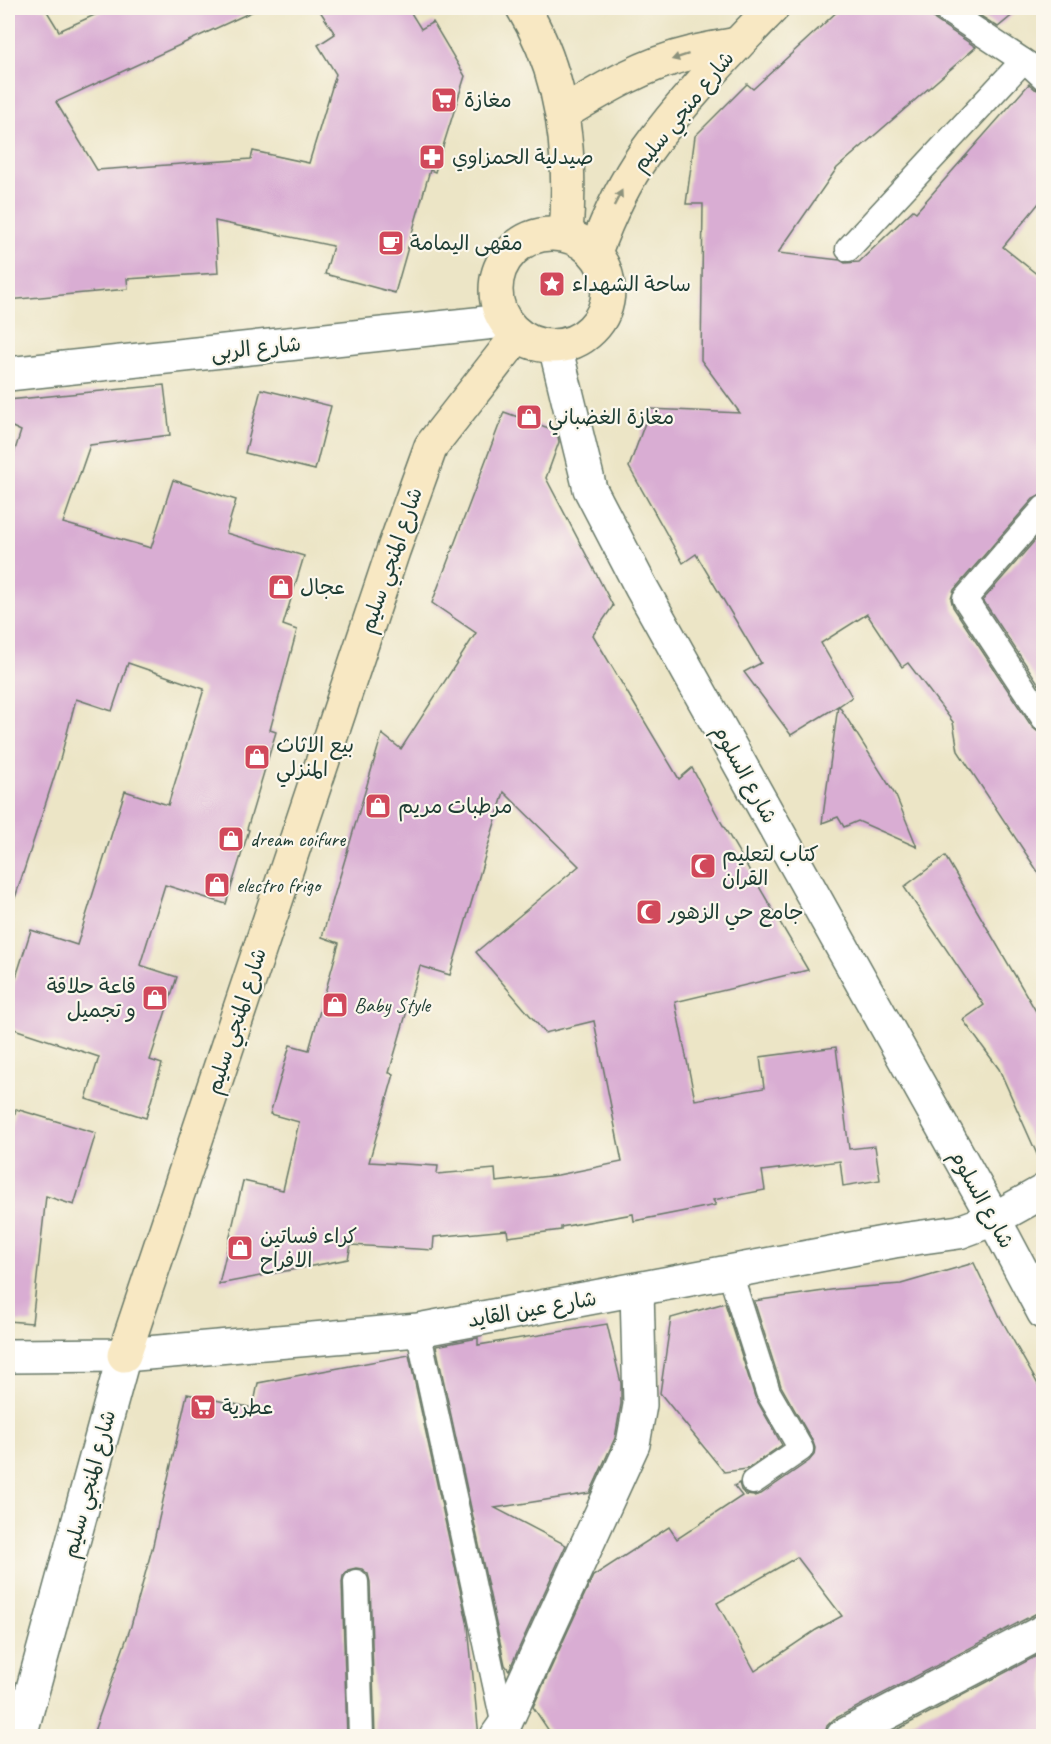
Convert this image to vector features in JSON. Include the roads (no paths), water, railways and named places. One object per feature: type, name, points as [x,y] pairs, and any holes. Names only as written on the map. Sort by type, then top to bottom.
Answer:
[{"type":"street","points":[[523,8],[547,61],[562,114],[568,154],[569,194],[566,234]]},
{"type":"street","points":[[737,44],[772,8]]},
{"type":"street","name":"شارع منجي سليم","points":[[562,114],[602,89],[645,68],[690,53],[737,44]]},
{"type":"street","name":"شارع منجي سليم","points":[[595,252],[608,218],[644,154],[737,44]]},
{"type":"street","points":[[547,233],[566,234],[581,241],[595,252],[605,267],[609,284],[608,302],[601,320],[589,333],[573,342],[555,346],[535,344],[511,328],[497,303],[496,284],[501,265],[512,249],[528,238],[547,233]]},
{"type":"street","name":"شارع الربى","points":[[8,374],[511,328]]},
{"type":"street","name":"شارع المنجي سليم","points":[[20,1737],[124,1355],[393,551],[431,446],[511,328]]},
{"type":"street","name":"شارع السلوم","points":[[555,346],[590,489],[641,587],[994,1219],[1044,1313]]},
{"type":"street","name":"شارع عين القايد","points":[[8,1356],[124,1355],[418,1330],[894,1241],[958,1232],[994,1219],[1044,1191]]},
{"type":"street","points":[[506,1733],[633,1444],[640,1405],[637,1290]]},
{"type":"street","points":[[843,1737],[1044,1632]]},
{"type":"lane","points":[[943,8],[1023,61],[1044,78]]},
{"type":"lane","points":[[848,249],[1023,61]]},
{"type":"lane","points":[[1044,508],[965,599],[1044,718]]},
{"type":"lane","points":[[730,1273],[768,1392],[801,1449],[753,1482]]},
{"type":"lane","points":[[418,1330],[506,1733]]},
{"type":"lane","points":[[356,1582],[361,1737]]},
{"type":"place","name":"مغازة","points":[[444,100]]},
{"type":"place","name":"صيدلية الحمزاوي","points":[[432,157]]},
{"type":"place","name":"مقهى اليمامة","points":[[391,243]]},
{"type":"place","name":"ساحة الشهداء","points":[[552,284]]},
{"type":"place","name":"مغازة الغضباني","points":[[529,417]]},
{"type":"place","name":"عجال","points":[[281,587]]},
{"type":"place","name":"بيع الاثاث المنزلي","points":[[257,757]]},
{"type":"place","name":"مرطبات مريم","points":[[378,806]]},
{"type":"place","name":"dream coifure","points":[[231,839]]},
{"type":"place","name":"كتاب لتعليم القران","points":[[703,866]]},
{"type":"place","name":"electro frigo","points":[[217,885]]},
{"type":"place","name":"جامع حي الزهور","points":[[649,912]]},
{"type":"place","name":"قاعة حلاقة و تجميل","points":[[155,998]]},
{"type":"place","name":"Baby Style","points":[[335,1005]]},
{"type":"place","name":"كراء فساتين الافراح","points":[[240,1248]]},
{"type":"place","name":"عطرية","points":[[203,1407]]}]
